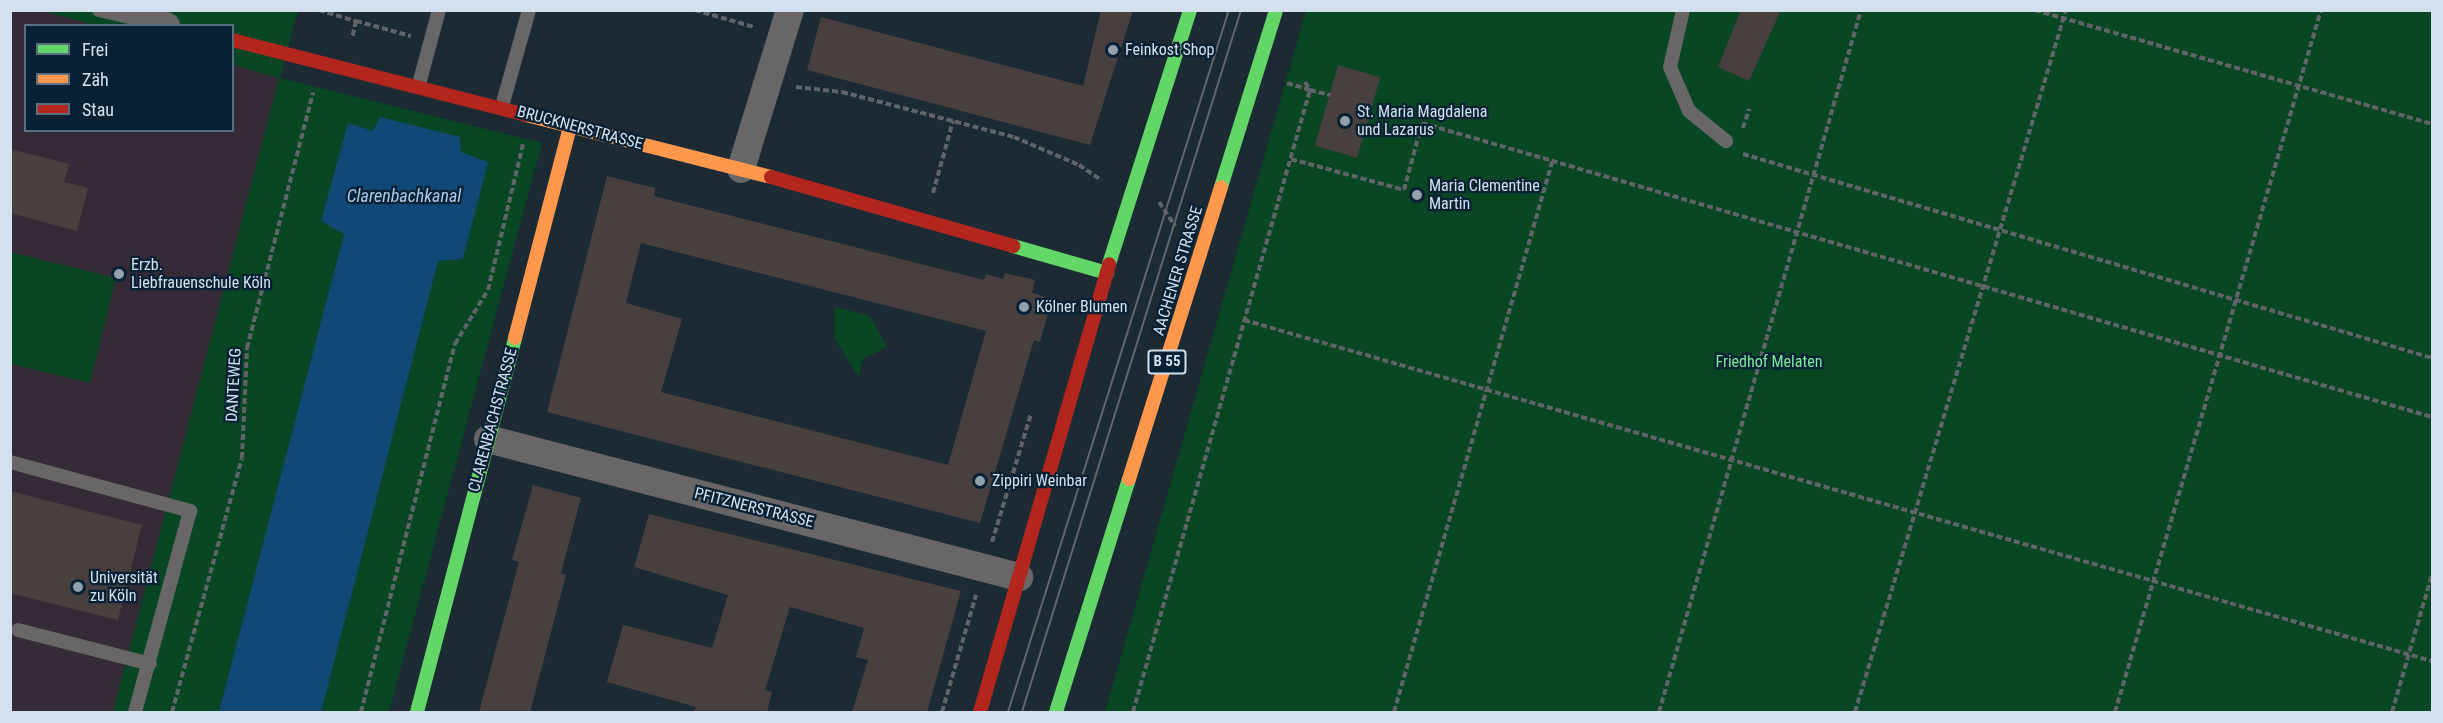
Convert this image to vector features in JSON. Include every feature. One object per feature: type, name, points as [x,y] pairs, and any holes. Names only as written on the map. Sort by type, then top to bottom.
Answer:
[{"type":"street","points":[[980,712],[1128,200],[1190,10]]},
{"type":"street","name":"AACHENER STRASSE","points":[[1056,712],[1276,10]]},
{"type":"street","points":[[741,169],[771,85],[787,23]]},
{"type":"street","name":"BRUCKNERSTRASSE","points":[[234,40],[345,64],[502,106],[570,127],[741,169],[1107,273]]},
{"type":"street","name":"CLARENBACHSTRASSE","points":[[417,712],[570,127]]},
{"type":"street","name":"PFITZNERSTRASSE","points":[[488,439],[1019,577]]},
{"type":"lane","points":[[99,10],[154,23]]},
{"type":"lane","points":[[419,84],[439,10]]},
{"type":"lane","points":[[502,106],[529,10]]},
{"type":"lane","points":[[1684,11],[1670,67],[1689,111],[1726,141]]},
{"type":"lane","points":[[10,462],[190,511],[135,712]]},
{"type":"lane","points":[[18,630],[150,664]]},
{"type":"path","points":[[319,10],[430,42]]},
{"type":"path","points":[[695,10],[787,23]]},
{"type":"path","points":[[1659,712],[1861,10]]},
{"type":"path","points":[[2035,10],[2433,124]]},
{"type":"path","points":[[1856,712],[2066,10]]},
{"type":"path","points":[[2115,712],[2321,10]]},
{"type":"path","points":[[345,64],[356,21]]},
{"type":"path","name":"DANTEWEG","points":[[172,712],[242,458],[247,348],[321,59]]},
{"type":"path","points":[[1254,75],[1330,95]]},
{"type":"path","points":[[1132,712],[1310,90],[1305,82]]},
{"type":"path","points":[[771,85],[842,92],[1014,137],[1080,165],[1128,200]]},
{"type":"path","points":[[361,712],[455,344],[488,290],[530,114]]},
{"type":"path","points":[[925,222],[953,121]]},
{"type":"path","points":[[1291,159],[1404,190],[1422,123],[1553,159],[2433,417]]},
{"type":"path","points":[[1726,141],[1735,152],[2433,358]]},
{"type":"path","points":[[1394,712],[1553,159]]},
{"type":"path","points":[[1153,206],[1156,196],[1179,233]]},
{"type":"path","points":[[1244,320],[2433,661]]},
{"type":"path","points":[[2392,712],[2433,574]]},
{"type":"shaded area","name":"Erzb. Liebfrauenschule Köln","points":[[10,11],[44,11],[92,24],[24,24],[24,132],[234,132],[234,64],[280,78],[113,712],[10,712]]},
{"type":"green space","points":[[42,11],[298,11],[280,78],[542,143],[389,712],[113,712],[279,78],[234,65],[234,24],[91,24]]},
{"type":"green space","name":"Friedhof Melaten","points":[[1306,11],[2432,11],[2432,712],[1105,712]]},
{"type":"green space","points":[[10,252],[116,278],[90,383],[11,364]]},
{"type":"green space","points":[[835,307],[870,316],[887,347],[863,359],[859,377],[834,338]]},
{"type":"water","name":"Clarenbachkanal","points":[[380,117],[460,137],[461,152],[488,162],[463,259],[438,261],[321,712],[219,712],[344,234],[321,221],[348,123],[373,131]]},
{"type":"building","points":[[1101,10],[1133,10],[1090,145],[807,70],[821,17],[1083,86]]},
{"type":"building","points":[[1741,10],[1781,10],[1749,81],[1718,67]]},
{"type":"building","name":"St. Maria Magdalena und Lazarus","points":[[1338,65],[1380,77],[1357,158],[1315,146]]},
{"type":"building","points":[[10,149],[69,164],[64,182],[88,188],[77,231],[10,213]]},
{"type":"building","points":[[607,176],[655,188],[654,196],[984,280],[986,274],[1003,279],[1005,273],[1035,280],[1032,293],[1052,299],[1040,342],[1034,340],[980,523],[547,412]],"holes":[[[641,243],[986,331],[948,465],[661,392],[682,319],[626,303]]]},
{"type":"building","points":[[533,485],[581,498],[561,573],[566,575],[530,712],[479,712],[519,562],[512,560]]},
{"type":"building","points":[[10,491],[142,525],[118,620],[10,593]]},
{"type":"building","points":[[649,514],[961,591],[927,712],[852,712],[868,660],[856,657],[864,628],[790,607],[765,690],[772,692],[767,712],[694,712],[696,707],[607,682],[623,625],[712,648],[728,595],[634,567]]},
{"type":"tram line","points":[[1008,712],[1229,10]]},
{"type":"tram line","points":[[1022,712],[1241,10]]},
{"type":"traffic: fast","points":[[1109,264],[1190,10]]},
{"type":"traffic: fast","points":[[1221,187],[1276,10]]},
{"type":"traffic: fast","points":[[1013,246],[1107,273]]},
{"type":"traffic: fast","points":[[417,712],[515,338]]},
{"type":"traffic: fast","points":[[1056,712],[1129,479]]},
{"type":"traffic: slow","points":[[526,115],[771,177]]},
{"type":"traffic: slow","points":[[515,338],[570,127]]},
{"type":"traffic: slow","points":[[1129,479],[1221,187]]},
{"type":"traffic: jam","points":[[234,41],[526,115]]},
{"type":"traffic: jam","points":[[771,177],[1013,246]]},
{"type":"traffic: jam","points":[[980,712],[1109,264]]},
{"type":"place","name":"Feinkost Shop","points":[[1113,50]]},
{"type":"place","name":"St. Maria Magdalena und Lazarus","points":[[1345,121]]},
{"type":"place","name":"Maria Clementine Martin","points":[[1417,195]]},
{"type":"place","name":"Erzb. Liebfrauenschule Köln","points":[[119,274]]},
{"type":"place","name":"Kölner Blumen","points":[[1024,307]]},
{"type":"place","name":"Zippiri Weinbar","points":[[980,481]]},
{"type":"place","name":"Universität zu Köln","points":[[78,587]]}]
